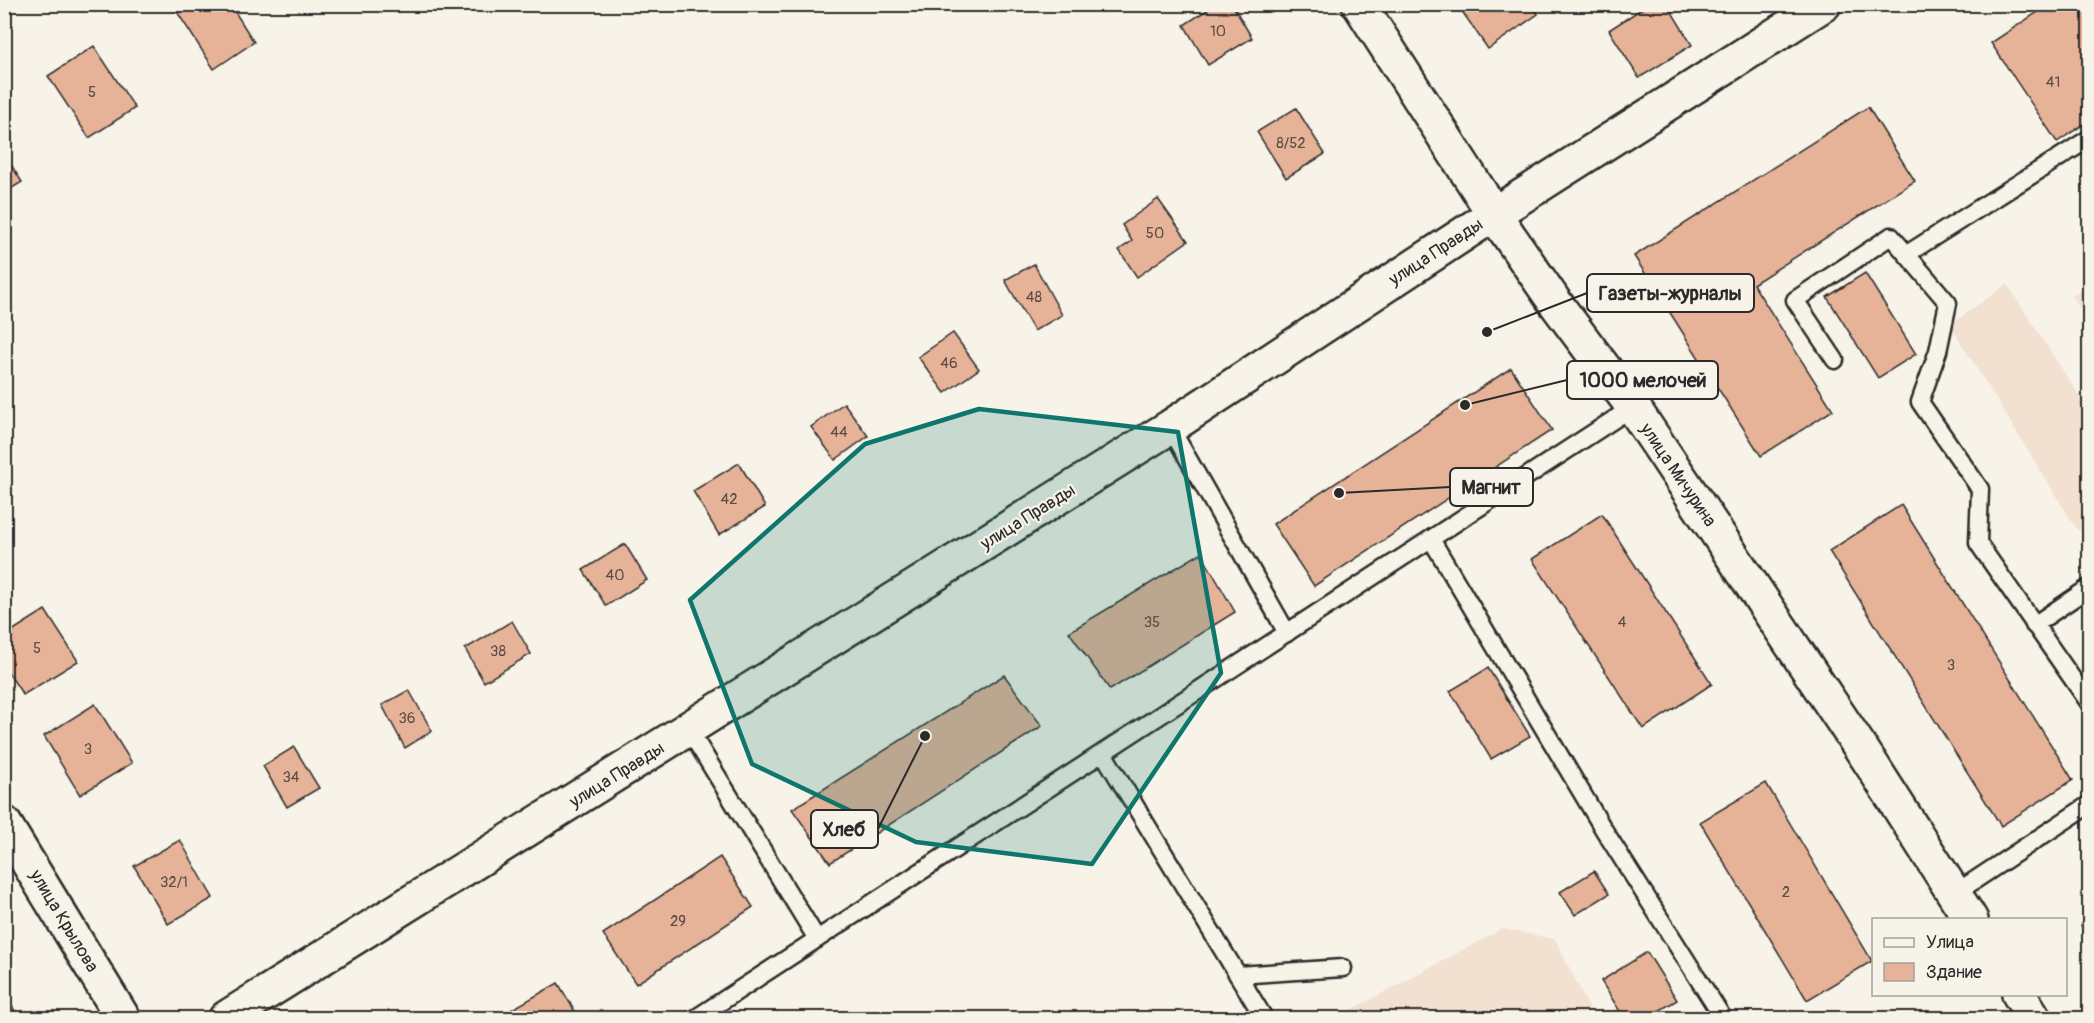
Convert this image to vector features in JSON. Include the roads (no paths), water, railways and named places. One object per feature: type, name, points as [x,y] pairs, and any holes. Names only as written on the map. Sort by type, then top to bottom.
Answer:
[{"type":"street","name":"улица Мичурина","points":[[1359,4],[1494,214],[1554,301],[1633,407],[1870,762],[1963,907]]},
{"type":"street","name":"улица Правды","points":[[226,1018],[1170,427],[1494,214],[1824,4]]},
{"type":"street","name":"улица Крылова","points":[[4,823],[123,1018]]},
{"type":"street","points":[[2020,996],[2034,1018]]},
{"type":"lane","points":[[1907,254],[2090,138]]},
{"type":"lane","points":[[1835,360],[1795,300],[1891,236],[1948,303],[1938,351],[1920,402],[1980,489],[1978,543],[2090,704]]},
{"type":"lane","points":[[696,1018],[1633,407]]},
{"type":"lane","points":[[1170,427],[1287,633]]},
{"type":"lane","points":[[1431,539],[1604,830],[1723,1018]]},
{"type":"lane","points":[[2034,625],[2090,587]]},
{"type":"lane","points":[[689,730],[818,939]]},
{"type":"lane","points":[[1103,753],[1264,1018]]},
{"type":"lane","points":[[1963,907],[2090,804]]},
{"type":"lane","points":[[1238,975],[1343,968]]},
{"type":"place","name":"Газеты-журналы","points":[[1487,332]]},
{"type":"place","name":"1000 мелочей","points":[[1465,405]]},
{"type":"place","name":"Магнит","points":[[1339,493]]},
{"type":"place","name":"Хлеб","points":[[925,736]]}]
